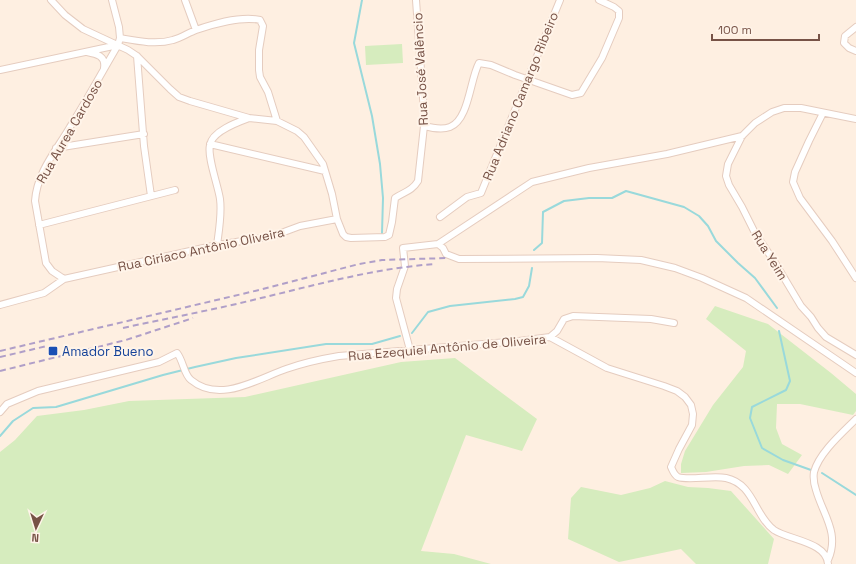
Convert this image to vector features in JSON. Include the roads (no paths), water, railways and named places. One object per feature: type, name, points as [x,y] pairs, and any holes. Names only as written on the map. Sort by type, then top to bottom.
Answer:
[{"type":"street","points":[[51,0],[65,15],[83,29],[119,42],[137,56],[179,97],[249,118],[277,121],[297,131],[315,150],[323,164],[337,219]]},
{"type":"street","points":[[112,0],[119,27],[119,42]]},
{"type":"street","points":[[185,0],[196,30]]},
{"type":"street","name":"Rua José Valêncio","points":[[337,219],[343,234],[346,237],[385,237],[389,235],[395,198],[415,187],[418,181],[424,126],[416,0]]},
{"type":"street","name":"Rua Adriano Camargo Ribeiro","points":[[440,217],[467,197],[480,193],[560,0]]},
{"type":"street","points":[[424,126],[444,128],[450,127],[458,120],[468,100],[479,63],[491,65],[527,80],[572,95],[581,93],[602,58],[619,18],[619,11],[599,0]]},
{"type":"street","points":[[0,70],[87,52],[119,42],[163,42],[173,40],[196,30],[225,22],[255,19],[260,20],[263,26],[259,50],[260,77],[268,92],[277,121]]},
{"type":"street","points":[[856,27],[846,36],[844,43],[849,48],[856,51]]},
{"type":"street","name":"Rua Aurea Cardoso","points":[[39,225],[35,201],[38,182],[56,148],[70,129],[119,42]]},
{"type":"street","points":[[87,52],[99,55],[102,58],[104,62],[104,70]]},
{"type":"street","points":[[137,56],[151,196]]},
{"type":"street","points":[[410,350],[396,298],[396,292],[405,266],[403,248],[438,244],[532,182],[589,168],[667,154],[742,136],[755,123],[772,112],[784,108],[801,108],[856,119]]},
{"type":"street","points":[[823,113],[795,172],[794,182],[800,198],[832,241],[856,278]]},
{"type":"street","points":[[218,245],[220,201],[218,186],[210,157],[210,144],[224,129],[249,118]]},
{"type":"street","points":[[56,148],[144,134]]},
{"type":"street","name":"Rua Yeim","points":[[742,136],[728,164],[726,176],[729,185],[755,233],[818,328],[826,337],[856,355]]},
{"type":"street","points":[[210,144],[325,171]]},
{"type":"street","points":[[64,278],[52,271],[46,263],[39,225],[175,190]]},
{"type":"street","name":"Rua Ciriaco Antônio Oliveira","points":[[0,305],[44,293],[64,278],[170,257],[218,245],[261,238],[300,226],[337,219]]},
{"type":"street","points":[[438,244],[443,248],[446,254],[459,260],[597,258],[642,260],[675,268],[702,278],[746,298],[856,373]]},
{"type":"street","points":[[550,337],[557,332],[564,319],[573,316],[651,319],[674,323]]},
{"type":"street","name":"Rua Ezequiel Antônio de Oliveira","points":[[0,412],[7,404],[38,391],[158,362],[177,353],[180,356],[189,379],[203,386],[216,389],[231,389],[244,386],[314,360],[339,356],[511,342],[550,337],[607,368],[664,386],[677,391],[686,397],[691,405],[693,414],[692,425],[671,467],[676,476],[685,478],[716,477],[737,481],[750,494],[767,524],[777,532],[815,546],[823,552],[828,562]]},
{"type":"street","points":[[828,562],[833,546],[833,536],[817,493],[814,472],[816,465],[829,447],[856,419]]},
{"type":"waterway","points":[[362,0],[354,43],[372,116],[380,164],[383,198],[382,233]]},
{"type":"waterway","points":[[534,250],[542,243],[543,212],[564,201],[589,198],[612,198],[626,191],[684,207],[699,216],[708,226],[716,241],[755,278],[777,308]]},
{"type":"waterway","points":[[412,333],[428,312],[450,306],[523,297],[529,286],[532,268]]},
{"type":"waterway","points":[[779,331],[790,381],[786,390],[752,407],[750,418],[762,448],[783,460],[811,470]]},
{"type":"waterway","points":[[0,436],[13,421],[33,408],[56,407],[163,375],[236,358],[326,344],[372,344],[400,336]]},
{"type":"waterway","points":[[822,473],[856,495]]},
{"type":"railway","points":[[0,351],[259,290],[359,264],[382,260],[448,258]]},
{"type":"railway","points":[[123,328],[224,307],[368,273],[436,264]]},
{"type":"railway","points":[[0,371],[126,340],[193,318]]},
{"type":"railway","points":[[0,357],[47,346]]},
{"type":"place","name":"Amador Bueno","points":[[53,351]]}]
